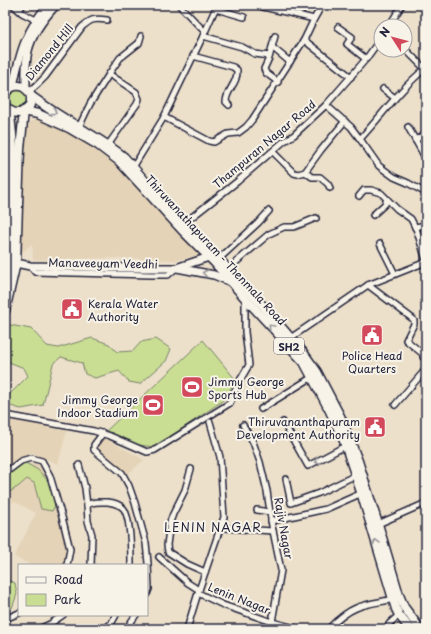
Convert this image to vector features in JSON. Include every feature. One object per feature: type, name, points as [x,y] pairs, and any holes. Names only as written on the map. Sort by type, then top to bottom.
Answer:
[{"type":"main road","points":[[5,94],[10,86],[26,38],[36,20],[48,5]]},
{"type":"main road","points":[[5,312],[14,274],[16,150],[24,111],[30,105],[26,70],[28,50],[38,28],[56,5]]},
{"type":"main road","points":[[10,86],[20,86],[56,114],[91,134],[124,157],[132,170],[159,196],[182,225],[228,269],[288,340],[306,355],[315,375],[340,416],[356,475],[399,615],[410,629]]},
{"type":"main road","points":[[7,108],[16,150]]},
{"type":"main road","name":"Thiruvanathapuram - Thenmala Road","points":[[7,108],[16,113],[24,111],[38,114],[68,128],[98,145],[132,170]]},
{"type":"main road","points":[[177,268],[214,257]]},
{"type":"main road","name":"Thiruvanathapuram - Thenmala Road","points":[[214,257],[245,298],[288,340]]},
{"type":"main road","points":[[5,286],[13,263]]},
{"type":"main road","name":"Manaveeyam Veedhi","points":[[13,263],[30,266],[177,268],[214,275],[232,282]]},
{"type":"main road","points":[[14,274],[17,271],[30,266]]},
{"type":"main road","points":[[348,444],[358,461],[399,596],[404,607],[420,629]]},
{"type":"street","points":[[13,5],[20,11],[36,20]]},
{"type":"street","points":[[20,11],[22,5]]},
{"type":"street","points":[[179,5],[204,34],[242,47],[255,54],[269,56]]},
{"type":"street","points":[[164,117],[209,141],[214,142],[228,134],[238,133],[252,120],[278,82],[304,40],[322,5]]},
{"type":"street","points":[[394,18],[401,5]]},
{"type":"street","points":[[132,170],[164,117],[216,7],[244,17]]},
{"type":"street","points":[[263,8],[314,19]]},
{"type":"street","name":"Diamond Hill","points":[[28,92],[38,84],[78,32],[87,23],[95,18],[106,20]]},
{"type":"street","points":[[338,27],[352,37],[347,44],[366,59]]},
{"type":"street","points":[[79,127],[90,104],[109,74],[120,58],[139,43],[141,36]]},
{"type":"street","points":[[275,36],[264,69],[266,73],[278,82]]},
{"type":"street","points":[[304,40],[351,77]]},
{"type":"street","points":[[272,47],[290,62]]},
{"type":"street","name":"Thampuran Nagar Road","points":[[182,225],[238,181],[326,106],[373,49]]},
{"type":"street","points":[[193,56],[233,67],[237,70],[237,78],[227,94],[226,102],[229,105]]},
{"type":"street","points":[[360,140],[411,80],[425,68],[413,57]]},
{"type":"street","points":[[108,145],[139,99],[136,92],[109,74]]},
{"type":"street","points":[[383,89],[395,98]]},
{"type":"street","points":[[326,106],[345,121],[379,166],[394,177],[426,193]]},
{"type":"street","points":[[272,152],[294,173],[298,174],[305,172],[345,121]]},
{"type":"street","points":[[408,127],[426,160]]},
{"type":"street","points":[[415,140],[426,134]]},
{"type":"street","points":[[305,172],[312,177],[320,177],[328,184],[330,188]]},
{"type":"street","points":[[288,340],[368,285],[426,261],[415,227],[411,220],[381,193],[371,190],[364,190],[359,196]]},
{"type":"street","points":[[373,215],[385,204],[387,199]]},
{"type":"street","points":[[214,257],[258,223],[269,211]]},
{"type":"street","points":[[228,269],[269,234],[284,227],[294,227],[316,218]]},
{"type":"street","points":[[415,227],[426,225]]},
{"type":"street","points":[[380,244],[395,274]]},
{"type":"street","points":[[368,285],[414,321],[406,340],[424,352],[423,357],[426,360]]},
{"type":"street","points":[[5,415],[103,433],[147,452],[155,450],[230,403],[239,382],[249,365],[245,332],[245,298]]},
{"type":"street","points":[[395,405],[426,370]]},
{"type":"street","points":[[261,409],[315,375]]},
{"type":"street","points":[[187,629],[198,591],[224,517],[220,457],[210,422]]},
{"type":"street","points":[[283,422],[308,466],[348,444]]},
{"type":"street","name":"Rajiv Nagar","points":[[243,425],[253,442],[260,462],[282,570],[272,622],[269,629]]},
{"type":"street","points":[[103,433],[94,445],[94,450],[122,473],[129,486],[141,525],[147,551],[148,564]]},
{"type":"street","points":[[5,473],[21,461],[31,458],[42,461],[50,476],[70,549],[67,564]]},
{"type":"street","points":[[79,465],[85,488],[88,521],[92,535],[91,564]]},
{"type":"street","points":[[191,469],[185,490],[170,522],[167,545],[168,552],[187,564],[205,572]]},
{"type":"street","points":[[286,479],[291,503],[319,494],[356,475]]},
{"type":"street","points":[[271,521],[326,509],[362,494]]},
{"type":"street","points":[[86,505],[94,501],[111,502],[119,504],[124,509],[128,518],[130,530],[131,564]]},
{"type":"street","points":[[378,524],[426,503]]},
{"type":"street","points":[[257,510],[270,512]]},
{"type":"street","points":[[222,526],[225,528],[273,531]]},
{"type":"street","name":"Lenin Nagar","points":[[160,557],[198,591],[223,605],[272,622],[299,629]]},
{"type":"street","points":[[148,570],[148,592]]},
{"type":"street","points":[[328,629],[338,619],[356,608],[394,599]]},
{"type":"street","points":[[5,618],[18,613]]},
{"type":"street","points":[[386,629],[399,615]]},
{"type":"street","points":[[39,629],[62,616]]},
{"type":"street","points":[[102,629],[110,624],[115,616]]},
{"type":"street","points":[[126,629],[135,616]]},
{"type":"shaded area","points":[[39,117],[73,134],[109,157],[203,255],[176,260],[118,258],[33,260],[32,244],[20,254],[25,125]]},
{"type":"shaded area","points":[[5,419],[67,431],[58,464],[32,453],[19,458],[5,469]]},
{"type":"shaded area","points":[[104,438],[144,460],[128,474],[98,449],[99,444]]},
{"type":"shaded area","points":[[23,464],[36,464],[45,470],[61,518],[67,554],[63,564],[27,564],[14,557],[36,513],[13,501],[5,514],[5,478]]},
{"type":"green space","points":[[21,88],[28,96],[27,104],[21,109],[13,110],[5,102],[7,95],[12,90]]},
{"type":"green space","points":[[10,325],[31,329],[47,346],[58,348],[92,338],[109,344],[117,352],[133,351],[141,342],[156,339],[171,349],[166,361],[140,384],[129,382],[119,371],[95,378],[85,374],[82,363],[61,357],[53,364],[43,405],[21,409],[7,405],[9,395],[28,376],[24,368],[5,359],[5,333]]},
{"type":"green space","name":"Jimmy George Sports Hub","points":[[203,340],[235,379],[228,395],[221,402],[155,447],[138,445],[106,431]]},
{"type":"green space","points":[[24,462],[38,470],[51,484],[55,506],[52,511],[41,509],[34,483],[27,479],[5,495],[5,478],[15,468]]},
{"type":"green space","points":[[5,579],[15,583],[17,594],[12,608],[5,610]]},
{"type":"place","name":"Kerala Water Authority","points":[[72,309]]},
{"type":"place","name":"Police Head Quarters","points":[[372,335]]},
{"type":"place","name":"Jimmy George Sports Hub","points":[[192,387]]},
{"type":"place","name":"Jimmy George Indoor Stadium","points":[[153,405]]},
{"type":"place","name":"Thiruvananthapuram Development Authority","points":[[375,427]]},
{"type":"district","name":"LENIN NAGAR","points":[[213,527]]}]
